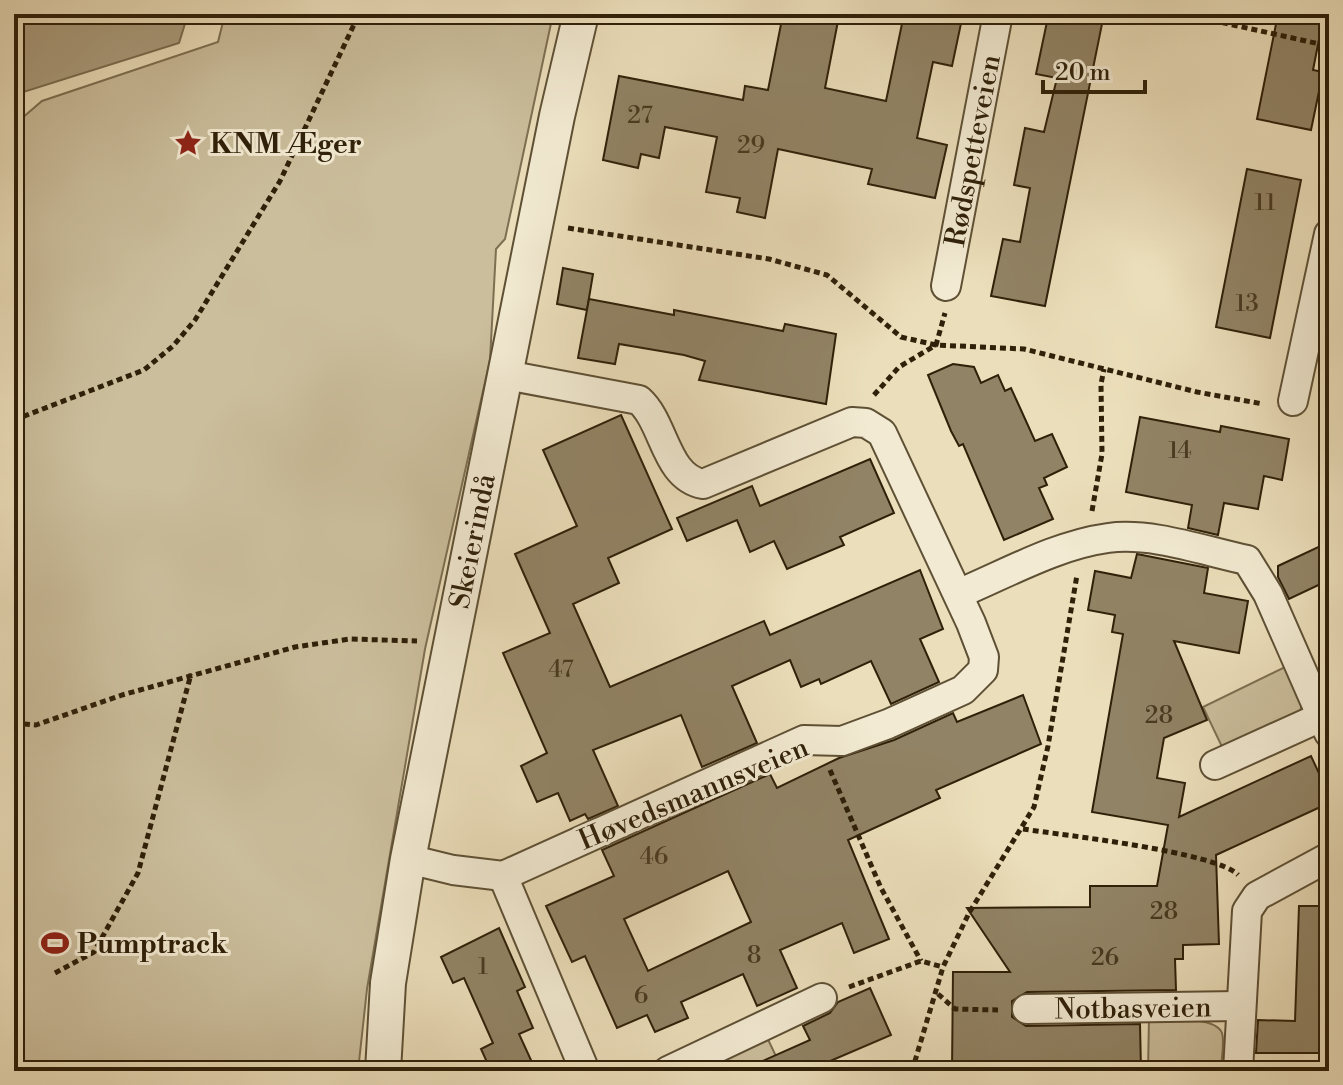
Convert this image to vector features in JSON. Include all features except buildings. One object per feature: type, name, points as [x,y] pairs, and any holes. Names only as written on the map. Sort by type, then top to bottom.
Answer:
[{"type":"street","name":"Skeierindå","points":[[383,1071],[388,983],[408,859],[535,224],[581,14]]},
{"type":"street","name":"Rødspetteveien","points":[[946,286],[998,14]]},
{"type":"street","points":[[1284,403],[1329,234]]},
{"type":"street","points":[[506,375],[639,400],[649,409],[680,472],[692,482],[703,484],[839,427],[866,423]]},
{"type":"street","name":"Høvedsmannsveien","points":[[503,876],[804,740],[842,741],[963,690],[976,680],[984,657],[958,594],[882,433],[866,423]]},
{"type":"street","points":[[958,594],[1082,543],[1111,537],[1247,560],[1268,594],[1325,725],[1215,765]]},
{"type":"street","points":[[1257,896],[1329,857]]},
{"type":"street","points":[[408,859],[453,870],[503,876],[585,1071]]},
{"type":"street","name":"Notbasveien","points":[[1238,1071],[1245,916],[1257,896]]},
{"type":"street","points":[[668,1071],[822,998]]},
{"type":"street","name":"Notbasveien","points":[[1027,1009],[1239,1006]]},
{"type":"path","points":[[14,420],[144,370],[173,346],[195,320],[280,181],[359,14]]},
{"type":"path","points":[[1183,14],[1329,46]]},
{"type":"path","points":[[535,224],[769,259],[827,275],[901,337],[936,345],[1024,349],[1197,392],[1284,403]]},
{"type":"path","points":[[866,423],[874,396],[883,382],[899,367],[936,345],[946,312],[946,286]]},
{"type":"path","points":[[912,1071],[938,993],[943,967],[969,913],[1034,807],[1048,746],[1082,543],[1102,454],[1100,394],[1104,369]]},
{"type":"path","points":[[14,723],[36,725],[191,674],[295,647],[350,639],[453,643]]},
{"type":"path","points":[[55,973],[94,952],[133,883],[191,674]]},
{"type":"path","points":[[828,765],[881,888],[921,961]]},
{"type":"path","points":[[1023,829],[1231,867],[1257,896]]},
{"type":"path","points":[[822,998],[921,961],[943,967]]},
{"type":"path","points":[[938,993],[955,1009],[1027,1009]]},
{"type":"shaded area","points":[[14,14],[188,14],[179,43],[14,95]]},
{"type":"shaded area","points":[[225,14],[553,14],[505,239],[496,249],[490,360],[425,649],[367,989],[358,1071],[14,1071],[14,125],[42,101],[218,42]]},
{"type":"shaded area","points":[[1285,667],[1302,698],[1300,715],[1224,751],[1203,707]]},
{"type":"shaded area","points":[[1149,1018],[1200,1021],[1218,1028],[1223,1037],[1221,1071],[1148,1071]]},
{"type":"shaded area","points":[[764,1031],[783,1071],[683,1071]]},
{"type":"place","name":"KNM Æger","points":[[188,143]]},
{"type":"place","name":"Pumptrack","points":[[55,943]]}]
